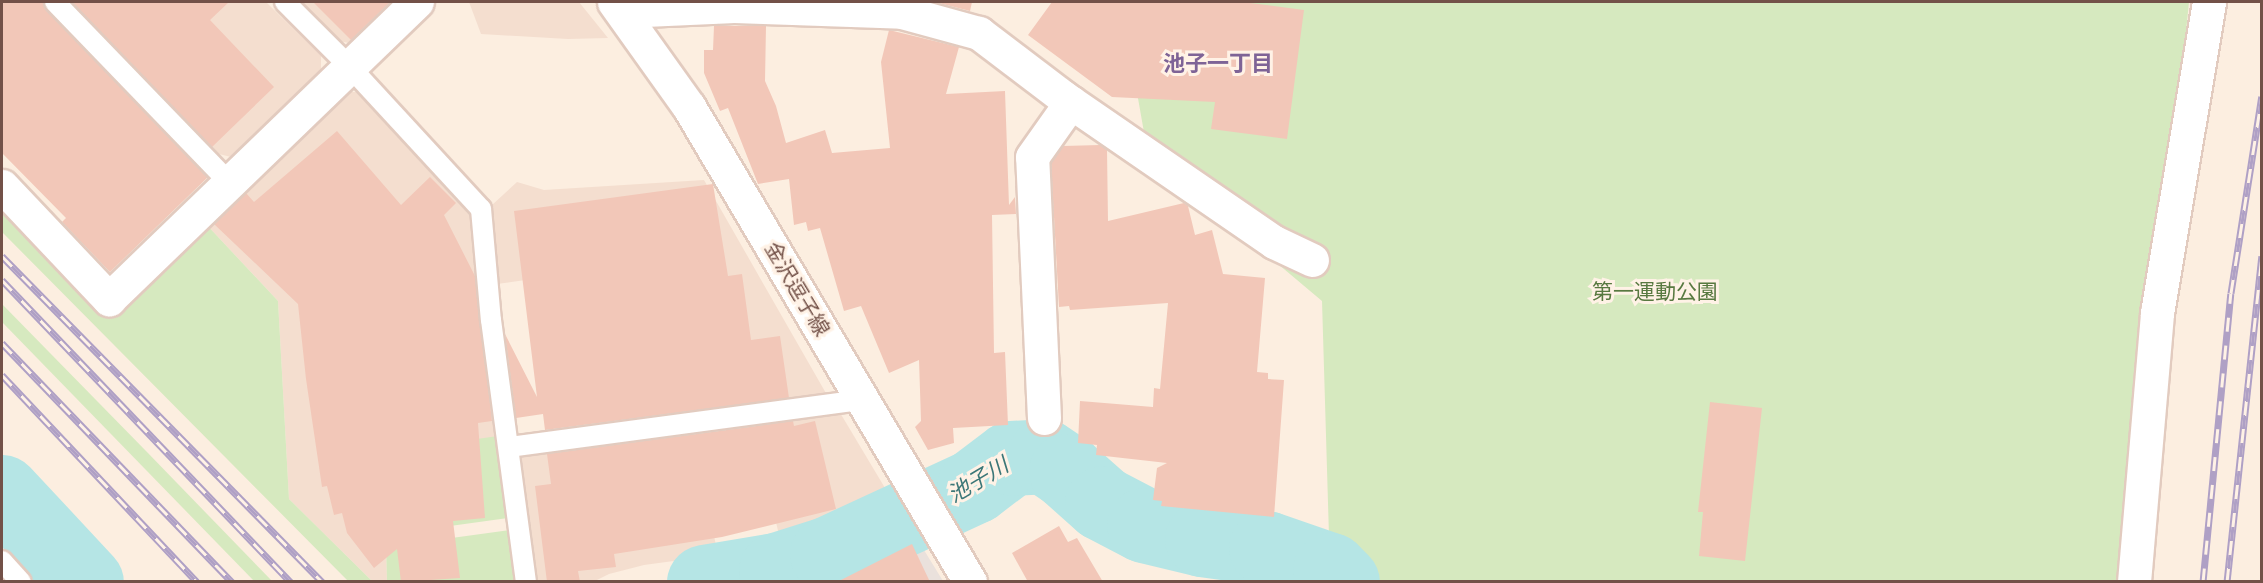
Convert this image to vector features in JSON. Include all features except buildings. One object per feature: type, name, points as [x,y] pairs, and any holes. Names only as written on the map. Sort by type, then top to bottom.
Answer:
[{"type":"street","points":[[2,186],[108,299],[417,2]]},
{"type":"street","points":[[2134,582],[2157,313],[2208,2]]},
{"type":"street","points":[[618,6],[734,6],[902,12],[979,33],[1071,102],[1274,242],[1312,260]]},
{"type":"street","name":"金沢逗子線","points":[[618,6],[688,107],[970,582]]},
{"type":"street","points":[[1044,418],[1032,157],[1071,102]]},
{"type":"lane","points":[[55,2],[230,183]]},
{"type":"lane","points":[[285,2],[350,67],[482,209],[491,320],[526,582]]},
{"type":"lane","points":[[509,447],[863,400]]},
{"type":"lane","points":[[2,561],[21,582]]},
{"type":"shaded area","points":[[76,2],[266,2],[321,56],[321,79],[239,159],[219,154]]},
{"type":"shaded area","points":[[300,2],[400,2],[359,45],[339,41]]},
{"type":"shaded area","points":[[469,2],[579,2],[608,38],[568,39],[481,34]]},
{"type":"shaded area","points":[[344,92],[361,92],[472,218],[498,436],[386,547],[387,581],[372,581],[289,499],[278,301],[205,223]]},
{"type":"shaded area","points":[[704,180],[827,395],[693,412],[671,259],[497,284],[492,205],[517,182],[544,190]]},
{"type":"shaded area","points":[[839,411],[885,488],[780,539],[753,427]]},
{"type":"shaded area","points":[[693,434],[718,555],[644,565],[609,574],[595,581],[533,581],[519,456]]},
{"type":"shaded area","points":[[916,537],[943,581],[806,582],[815,579]]},
{"type":"green space","name":"第一運動公園","points":[[1121,2],[2189,2],[2150,386],[2141,581],[1340,581],[1330,570],[1322,301],[1148,155]]},
{"type":"green space","points":[[2,208],[108,317],[205,223],[278,301],[289,499],[372,581],[348,581],[2,232]]},
{"type":"green space","points":[[2,304],[272,581],[254,581],[2,322]]},
{"type":"green space","points":[[498,436],[508,518],[385,535],[378,453]]},
{"type":"green space","points":[[510,530],[517,581],[387,581],[386,547]]},
{"type":"waterway","name":"池子川","points":[[704,582],[776,570],[827,554],[974,486],[1011,458],[1044,456],[1066,471],[1102,503],[1144,525],[1202,539],[1266,548],[1330,570],[1342,582]]},
{"type":"waterway","name":"池子川","points":[[2,492],[86,582]]},
{"type":"railway","points":[[2203,582],[2231,293],[2262,96]]},
{"type":"railway","points":[[2,256],[322,582]]},
{"type":"railway","points":[[2227,582],[2262,256]]},
{"type":"railway","points":[[2,280],[291,582]]},
{"type":"railway","points":[[2,343],[232,582]]},
{"type":"railway","points":[[2,375],[197,582]]},
{"type":"district","name":"池子一丁目","points":[[1218,64]]}]
